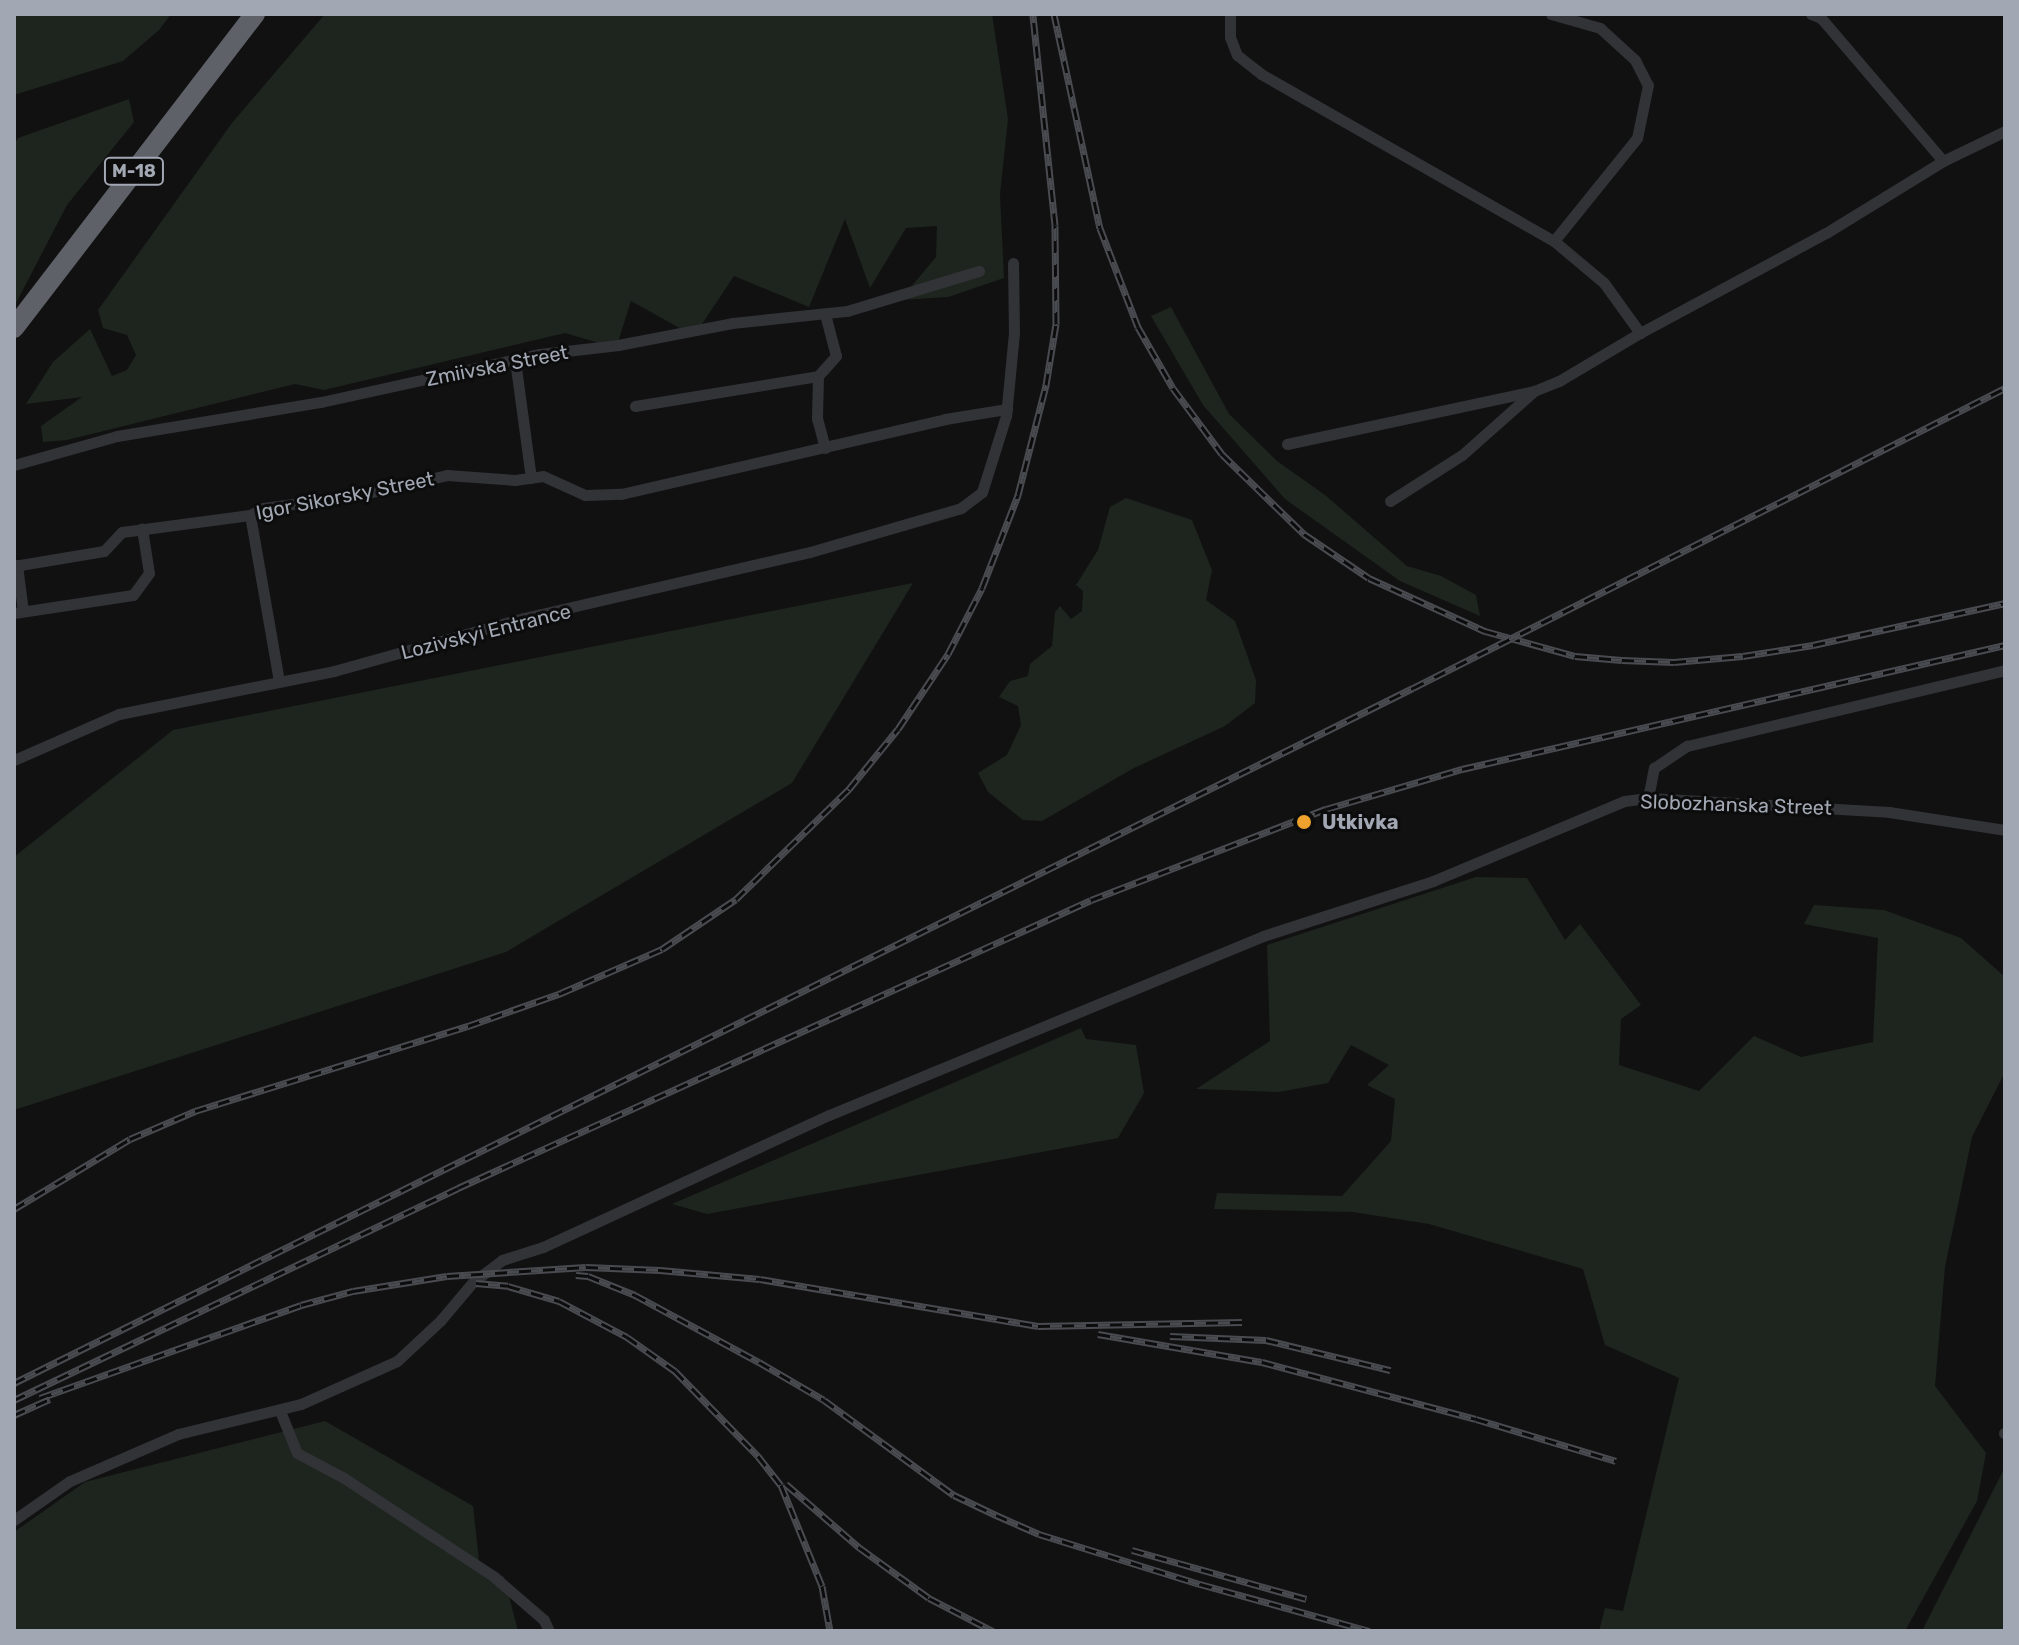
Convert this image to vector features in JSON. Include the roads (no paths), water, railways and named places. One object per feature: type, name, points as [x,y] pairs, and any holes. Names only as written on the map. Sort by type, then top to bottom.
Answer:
[{"type":"highway","name":"М-18","points":[[14,328],[255,14]]},
{"type":"street","points":[[1230,14],[1230,37],[1237,55],[1261,74],[1554,241],[1604,283],[1640,333]]},
{"type":"street","points":[[1551,14],[1600,28],[1635,60],[1648,85],[1637,138],[1554,241]]},
{"type":"street","points":[[1811,14],[1821,18],[1943,161]]},
{"type":"street","points":[[1287,444],[1534,391],[1559,381],[1640,333],[1826,233],[1943,161],[2005,131]]},
{"type":"street","points":[[1007,409],[1014,333],[1013,263]]},
{"type":"street","name":"Zmiivska Street","points":[[14,465],[117,436],[321,402],[515,360],[732,323],[825,314],[979,271]]},
{"type":"street","points":[[635,406],[818,376],[836,356],[825,314]]},
{"type":"street","points":[[515,360],[531,478]]},
{"type":"street","points":[[818,376],[817,419],[825,448]]},
{"type":"street","points":[[1390,501],[1462,455],[1534,391]]},
{"type":"street","name":"Igor Sikorsky Street","points":[[15,566],[104,551],[122,532],[250,515],[263,508],[359,495],[447,475],[492,479],[543,476],[585,495],[613,495],[674,485],[945,419],[1007,409]]},
{"type":"street","name":"Lozivskyi Entrance","points":[[14,760],[119,714],[279,682],[431,646],[524,618],[810,552],[961,508],[982,492],[1007,409]]},
{"type":"street","points":[[250,515],[279,682]]},
{"type":"street","points":[[15,566],[18,612],[133,595],[149,573],[142,529]]},
{"type":"street","points":[[1648,798],[1654,768],[1687,746],[2005,670]]},
{"type":"street","name":"Slobozhanska Street","points":[[14,1520],[70,1481],[178,1434],[280,1411],[397,1361],[440,1321],[473,1282],[502,1260],[543,1247],[829,1115],[1263,936],[1433,881],[1624,801],[1648,798],[1889,812],[2005,830]]},
{"type":"street","points":[[280,1411],[297,1453],[344,1478],[493,1576],[544,1620],[549,1631]]},
{"type":"railway","points":[[14,1209],[130,1139],[195,1111],[468,1026],[561,993],[662,949],[736,899],[849,789],[898,729],[948,654],[982,588],[1018,495],[1046,385],[1056,324],[1055,225],[1033,14]]},
{"type":"railway","points":[[1054,14],[1100,228],[1138,327],[1173,388],[1222,454],[1304,534],[1369,578],[1485,631],[1575,656],[1622,660],[1674,662],[1743,656],[1813,645],[2005,603]]},
{"type":"railway","points":[[14,1383],[1413,688],[2005,388]]},
{"type":"railway","points":[[14,1400],[458,1188],[1091,900],[1326,809],[1462,769],[2005,645]]},
{"type":"railway","points":[[40,1398],[301,1305],[353,1291],[447,1276],[586,1267],[760,1279],[1038,1326],[1242,1322]]},
{"type":"railway","points":[[576,1275],[588,1276],[635,1295],[759,1362],[824,1400],[954,1495],[996,1515],[1039,1534],[1200,1584],[1370,1631]]},
{"type":"railway","points":[[476,1283],[508,1286],[559,1301],[627,1337],[675,1371],[758,1456],[781,1485],[822,1586],[830,1631]]},
{"type":"railway","points":[[1098,1334],[1262,1362],[1476,1419],[1616,1461]]},
{"type":"railway","points":[[1170,1336],[1266,1340],[1390,1370]]},
{"type":"railway","points":[[14,1415],[50,1399]]},
{"type":"railway","points":[[786,1484],[860,1548],[929,1598],[993,1631]]},
{"type":"railway","points":[[1132,1550],[1306,1599]]},
{"type":"place","name":"Utkivka","points":[[1304,822]]}]
